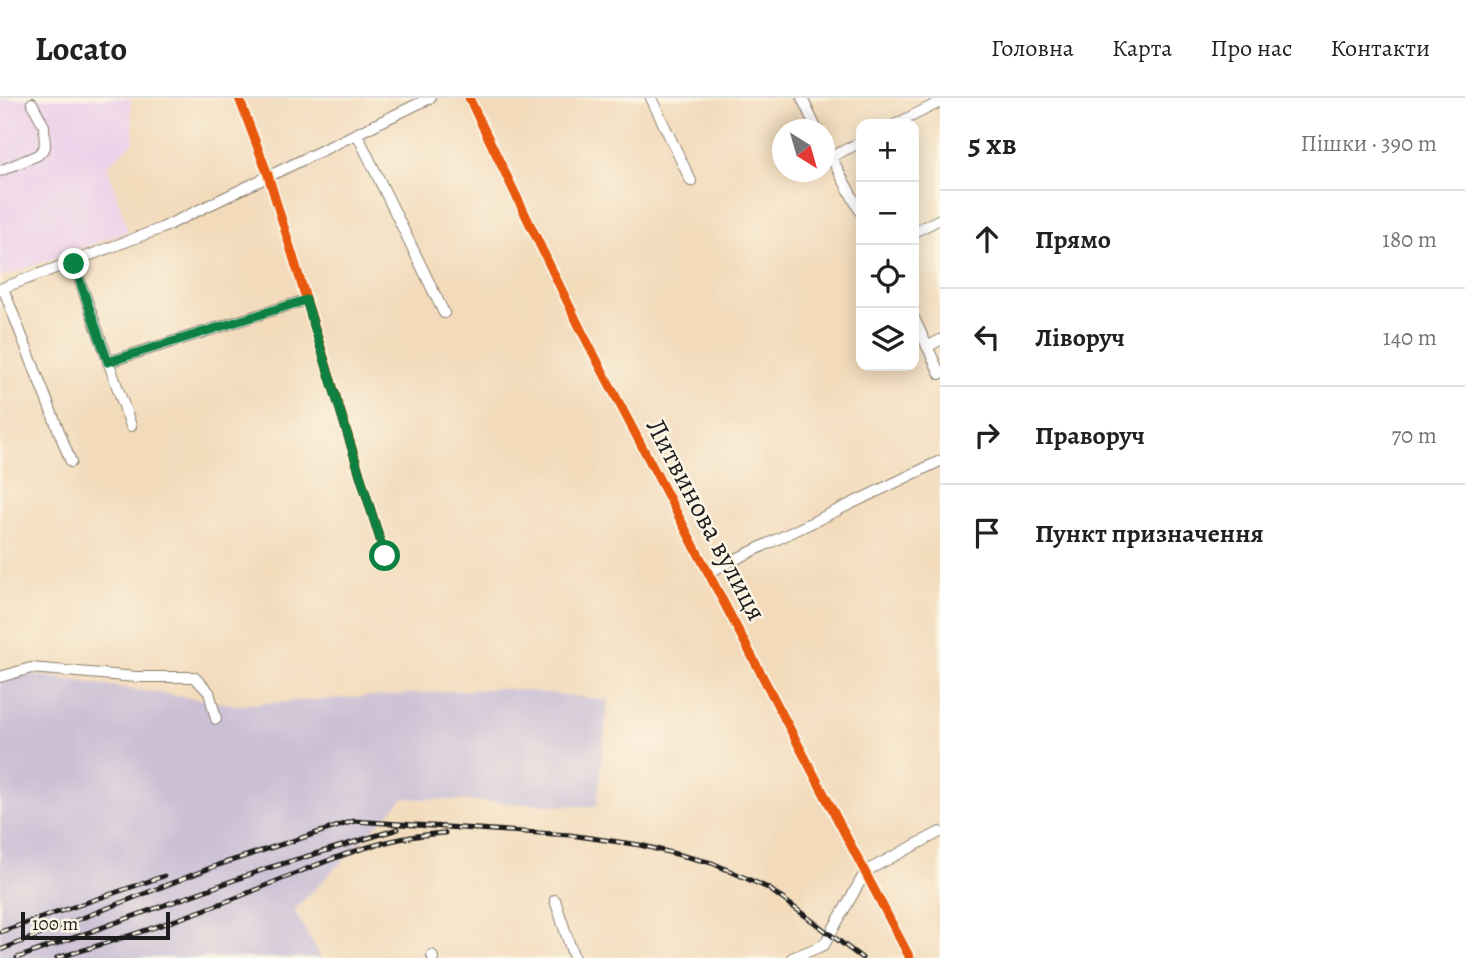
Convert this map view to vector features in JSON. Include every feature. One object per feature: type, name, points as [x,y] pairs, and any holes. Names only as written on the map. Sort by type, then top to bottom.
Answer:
[{"type":"street","points":[[239,98],[268,175],[385,556]]},
{"type":"street","points":[[71,462],[1,289],[74,264],[162,228],[430,98]]},
{"type":"street","name":"Литвинова вулиця","points":[[469,98],[581,330],[910,958]]},
{"type":"street","points":[[651,98],[691,181]]},
{"type":"street","points":[[802,98],[812,119]]},
{"type":"street","points":[[906,119],[940,102]]},
{"type":"street","points":[[0,171],[38,155],[45,147],[44,126],[32,103]]},
{"type":"street","points":[[357,134],[444,313]]},
{"type":"street","points":[[835,155],[856,144]]},
{"type":"street","points":[[835,164],[856,204]]},
{"type":"street","points":[[919,230],[940,219]]},
{"type":"street","points":[[74,264],[131,426]]},
{"type":"street","points":[[108,362],[306,300]]},
{"type":"street","points":[[919,328],[940,374]]},
{"type":"street","points":[[928,346],[940,340]]},
{"type":"street","points":[[709,572],[940,461]]},
{"type":"street","points":[[0,677],[31,668],[136,677],[194,677],[209,692],[216,719]]},
{"type":"street","points":[[792,958],[824,946],[866,871],[940,832]]},
{"type":"street","points":[[555,900],[573,958]]},
{"type":"shaded area","points":[[0,98],[130,98],[134,142],[107,166],[128,231],[0,278]]},
{"type":"shaded area","points":[[23,673],[238,705],[501,688],[608,700],[597,807],[404,798],[294,910],[321,958],[0,958],[0,675]]},
{"type":"railway","points":[[0,950],[218,865],[354,821],[570,835],[640,845],[712,863],[768,888],[862,958]]},
{"type":"railway","points":[[17,958],[265,869],[398,829]]},
{"type":"railway","points":[[57,958],[193,914],[339,856],[391,841],[445,833]]},
{"type":"railway","points":[[0,932],[164,876]]},
{"type":"cycle path","points":[[239,98],[268,175],[385,556]]},
{"type":"cycle path","points":[[469,98],[581,330],[910,958]]},
{"type":"route","points":[[74,264],[108,362],[306,300],[385,556]]}]
